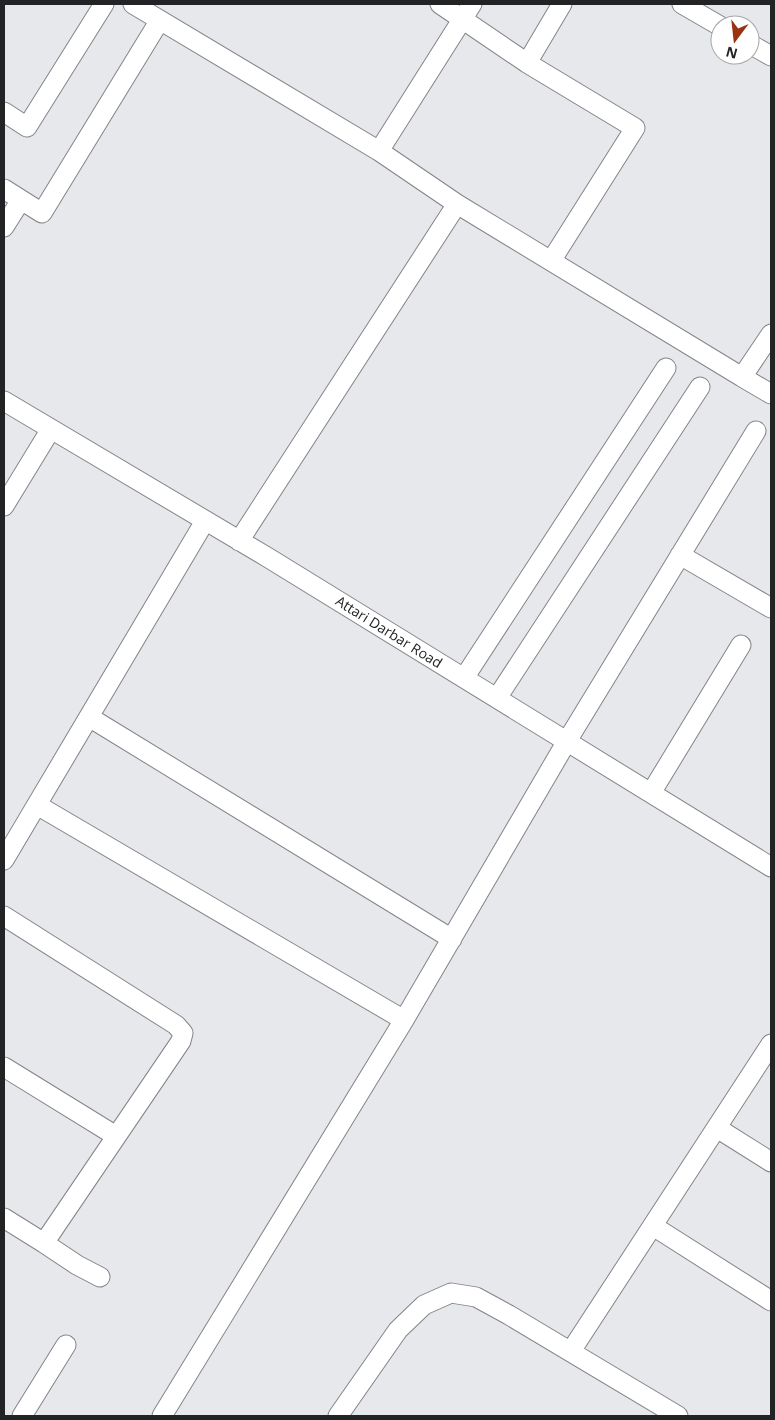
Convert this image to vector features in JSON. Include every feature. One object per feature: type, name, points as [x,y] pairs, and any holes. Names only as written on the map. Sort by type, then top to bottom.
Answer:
[{"type":"street","points":[[4,112],[27,126],[104,4]]},
{"type":"street","points":[[133,4],[379,151],[457,204],[771,394]]},
{"type":"street","points":[[440,4],[467,11],[527,63],[635,128],[551,261]]},
{"type":"street","points":[[527,63],[562,4]]},
{"type":"street","points":[[682,4],[710,20]]},
{"type":"street","points":[[379,151],[467,11]]},
{"type":"street","points":[[4,189],[42,213],[160,20]]},
{"type":"street","points":[[760,50],[771,56]]},
{"type":"street","points":[[4,227],[21,200]]},
{"type":"street","points":[[239,541],[457,204]]},
{"type":"street","points":[[742,377],[771,334]]},
{"type":"street","points":[[464,678],[666,368]]},
{"type":"street","points":[[497,698],[700,387]]},
{"type":"street","name":"Attari Darbar Road","points":[[4,401],[239,541],[771,867]]},
{"type":"street","points":[[4,506],[51,429]]},
{"type":"street","points":[[162,1416],[404,1020],[567,741],[756,431]]},
{"type":"street","points":[[4,860],[205,521]]},
{"type":"street","points":[[680,555],[771,608]]},
{"type":"street","points":[[651,793],[741,645]]},
{"type":"street","points":[[89,718],[452,939]]},
{"type":"street","points":[[37,805],[404,1020]]},
{"type":"street","points":[[4,916],[176,1025],[183,1032],[181,1041],[44,1243]]},
{"type":"street","points":[[571,1351],[771,1044]]},
{"type":"street","points":[[4,1067],[116,1136]]},
{"type":"street","points":[[717,1128],[771,1162]]},
{"type":"street","points":[[4,1218],[100,1277]]},
{"type":"street","points":[[653,1226],[771,1301]]},
{"type":"street","points":[[338,1416],[398,1330],[424,1305],[452,1293],[476,1297],[571,1351],[678,1416]]},
{"type":"street","points":[[22,1416],[66,1345]]}]
